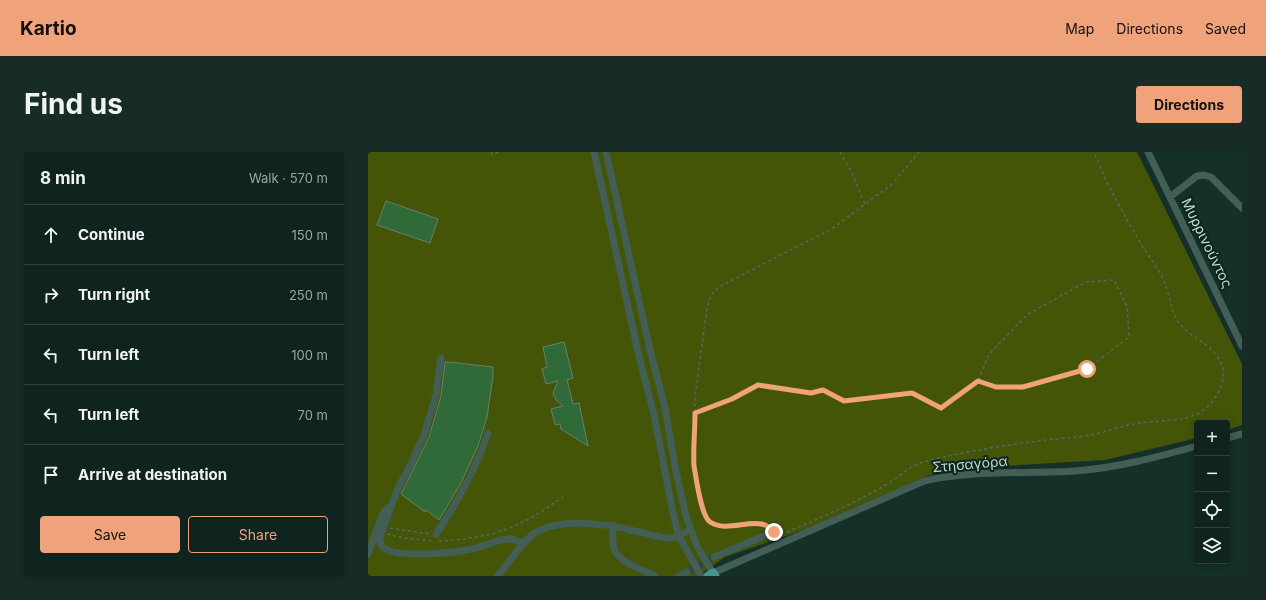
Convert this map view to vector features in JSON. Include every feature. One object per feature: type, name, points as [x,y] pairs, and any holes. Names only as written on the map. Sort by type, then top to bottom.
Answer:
[{"type":"street","points":[[594,152],[638,352],[654,415],[669,497],[679,536],[701,576]]},
{"type":"street","points":[[606,152],[650,350],[665,408],[676,472],[690,529],[712,575]]},
{"type":"street","name":"Μυρρινούντος","points":[[1148,152],[1242,346]]},
{"type":"street","points":[[1170,198],[1196,176],[1204,174],[1211,177],[1242,208]]},
{"type":"street","points":[[638,352],[650,350]]},
{"type":"street","points":[[441,358],[436,395],[430,418],[418,451],[398,488],[392,503],[380,541],[383,548],[387,550],[409,553],[428,554],[468,550],[510,539],[524,544]]},
{"type":"street","points":[[436,534],[462,492],[488,433]]},
{"type":"street","points":[[1230,437],[1242,434]]},
{"type":"street","name":"Στησαγόρα","points":[[712,575],[924,481],[950,476],[1076,471],[1113,467],[1194,447]]},
{"type":"street","points":[[368,554],[382,515],[392,503]]},
{"type":"street","points":[[497,576],[530,537],[542,530],[554,526],[590,523],[613,526],[672,539],[690,529]]},
{"type":"street","points":[[613,526],[614,548],[617,555],[624,561],[655,576]]},
{"type":"street","points":[[714,557],[774,532]]},
{"type":"street","points":[[679,576],[687,572]]},
{"type":"path","points":[[491,152],[492,154],[501,152]]},
{"type":"path","points":[[840,152],[852,173],[865,204]]},
{"type":"path","points":[[919,152],[892,184],[833,228],[718,287],[711,295],[707,307],[696,390],[694,466],[703,509],[708,521],[718,526],[760,523],[766,524],[774,532],[787,532],[885,486],[910,467],[920,462],[992,447],[1096,434],[1136,423],[1168,421],[1188,417],[1201,412],[1210,405],[1217,396],[1223,381],[1223,369],[1219,358],[1184,328],[1177,320],[1162,276],[1131,227],[1094,152]]},
{"type":"path","points":[[695,413],[732,399],[758,385],[811,393],[823,390],[844,401],[912,393],[941,408],[978,381],[990,354],[1028,314],[1086,282],[1114,280],[1127,306],[1129,337],[1087,369],[1023,387],[996,387],[978,381]]},
{"type":"path","points":[[385,533],[405,538],[432,541],[456,540],[479,536],[523,522],[563,497]]},
{"type":"path","points":[[386,527],[419,533],[436,534]]},
{"type":"green space","points":[[368,152],[1137,152],[1242,364],[1242,425],[1230,429],[1230,420],[1194,420],[1194,439],[1105,460],[988,467],[949,471],[927,476],[803,530],[725,557],[698,576],[368,576]]},
{"type":"building","points":[[386,201],[438,219],[430,243],[377,225]]},
{"type":"building","points":[[564,342],[573,378],[567,380],[573,404],[579,403],[588,446],[561,429],[560,424],[555,425],[551,409],[563,406],[556,400],[553,394],[558,381],[546,384],[542,369],[547,367],[543,347]]},
{"type":"building","points":[[445,362],[493,367],[493,376],[487,417],[478,446],[461,483],[439,520],[426,510],[425,512],[401,494],[429,437],[441,396]]},
{"type":"tunnel","points":[[687,572],[714,557]]},
{"type":"route","points":[[774,532],[766,524],[760,523],[718,526],[708,521],[703,509],[694,466],[695,413],[732,399],[758,385],[811,393],[823,390],[844,401],[912,393],[941,408],[978,381],[996,387],[1023,387],[1087,369]]}]
